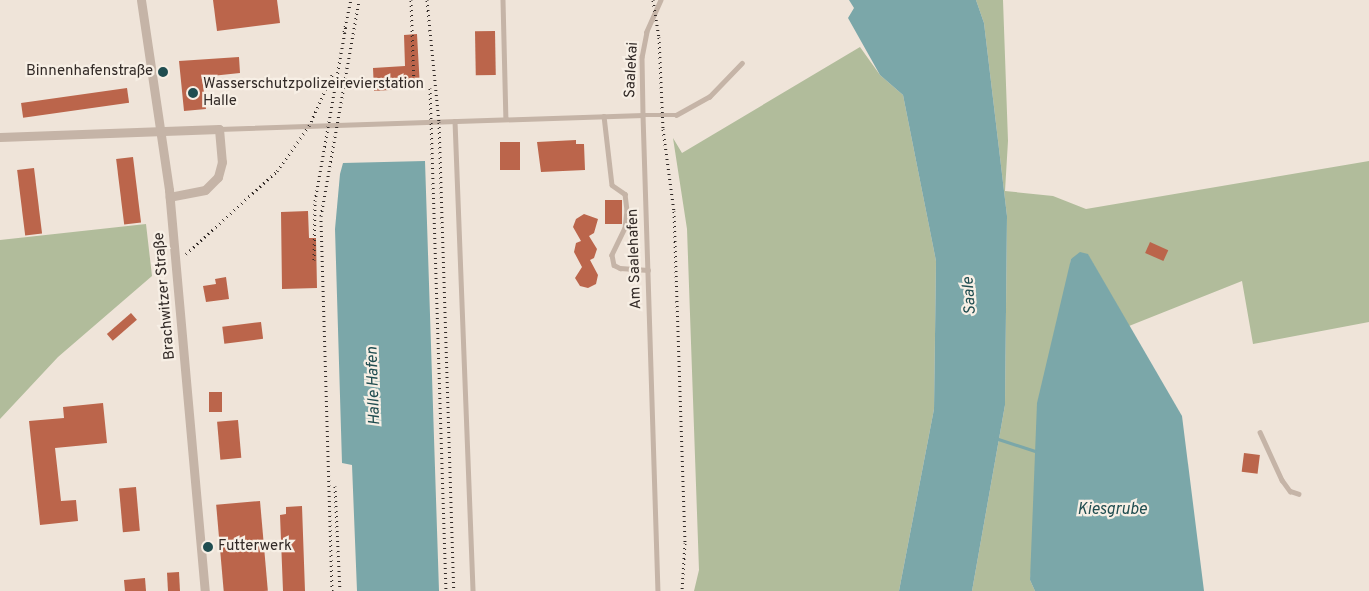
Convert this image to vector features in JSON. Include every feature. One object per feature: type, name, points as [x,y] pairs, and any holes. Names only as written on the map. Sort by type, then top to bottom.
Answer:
[{"type":"street","name":"Brachwitzer Straße","points":[[142,0],[170,197],[205,591]]},
{"type":"street","points":[[0,137],[219,129],[222,162],[218,177],[205,190],[170,197]]},
{"type":"lane","points":[[503,0],[506,119]]},
{"type":"lane","name":"Saalekai","points":[[643,115],[642,57],[647,32],[660,0]]},
{"type":"lane","points":[[219,129],[676,115],[710,97],[742,63]]},
{"type":"lane","name":"Am Saalehafen","points":[[643,115],[658,591]]},
{"type":"lane","points":[[604,116],[612,185],[625,194],[627,210],[625,228],[612,255],[614,265],[620,268],[648,270]]},
{"type":"lane","points":[[455,121],[473,591]]},
{"type":"lane","points":[[1260,432],[1282,480],[1290,491],[1299,494]]},
{"type":"green space","points":[[976,0],[1003,0],[1008,141],[1005,191],[1053,196],[1086,209],[1369,161],[1369,322],[1253,344],[1242,281],[1129,326],[1088,255],[1071,259],[1030,580],[1035,591],[972,591],[1005,405],[1007,216],[984,23]]},
{"type":"green space","points":[[860,47],[880,75],[903,95],[936,261],[934,409],[899,591],[694,591],[699,570],[687,229],[673,138],[682,153]]},
{"type":"green space","points":[[146,224],[152,276],[58,357],[0,419],[0,240]]},
{"type":"water","name":"Saale","points":[[849,0],[976,0],[984,23],[1007,216],[1005,405],[972,591],[899,591],[934,409],[936,261],[903,95],[880,75],[848,18],[854,8]]},
{"type":"water","name":"Halle Hafen","points":[[425,161],[439,591],[357,591],[352,465],[342,463],[335,229],[340,174],[343,163]]},
{"type":"water","name":"Kiesgrube","points":[[1080,252],[1088,254],[1182,416],[1204,591],[1035,591],[1030,580],[1037,403],[1071,259]]},
{"type":"building","points":[[213,0],[277,0],[280,23],[217,31]]},
{"type":"building","points":[[475,31],[495,31],[496,75],[476,75]]},
{"type":"building","points":[[417,34],[420,88],[374,91],[373,68],[405,66],[404,35]]},
{"type":"building","name":"Wasserschutzpolizeirevierstation Halle","points":[[239,57],[240,73],[202,77],[206,109],[184,111],[179,61]]},
{"type":"building","points":[[127,88],[129,103],[23,118],[21,103]]},
{"type":"building","points":[[576,140],[576,144],[584,144],[585,170],[541,172],[537,142]]},
{"type":"building","points":[[500,142],[520,142],[520,170],[500,170]]},
{"type":"building","points":[[133,157],[141,223],[124,225],[116,159]]},
{"type":"building","points":[[34,168],[42,234],[25,236],[17,170]]},
{"type":"building","points":[[605,200],[622,200],[622,224],[605,224]]},
{"type":"building","points":[[308,211],[309,238],[316,238],[317,288],[282,289],[281,212]]},
{"type":"building","points":[[584,214],[598,219],[594,233],[589,236],[597,249],[594,258],[590,260],[598,275],[596,284],[588,288],[580,286],[575,278],[582,267],[574,252],[576,243],[581,241],[573,227],[576,219]]},
{"type":"building","points":[[1150,242],[1168,250],[1163,261],[1145,253]]},
{"type":"building","points":[[226,277],[229,299],[206,302],[203,286],[216,284],[215,279]]},
{"type":"building","points":[[131,313],[137,320],[113,341],[107,334]]},
{"type":"building","points":[[261,322],[263,339],[224,344],[222,327]]},
{"type":"building","points":[[209,392],[222,392],[222,412],[209,412]]},
{"type":"building","points":[[103,403],[107,443],[55,448],[61,501],[76,500],[78,521],[40,525],[29,421],[64,418],[63,407]]},
{"type":"building","points":[[238,420],[241,458],[220,460],[217,422]]},
{"type":"building","points":[[1244,453],[1260,455],[1258,474],[1242,472]]},
{"type":"building","points":[[136,487],[140,531],[123,532],[119,488]]},
{"type":"building","points":[[260,501],[268,591],[224,591],[216,505]]},
{"type":"building","points":[[302,506],[305,591],[283,591],[280,515],[286,514],[286,507]]},
{"type":"building","points":[[179,572],[180,591],[168,591],[167,573]]},
{"type":"building","points":[[145,578],[146,591],[125,591],[124,580]]},
{"type":"waterway","points":[[995,438],[1035,451]]},
{"type":"railway","points":[[344,32],[351,0]]},
{"type":"railway","points":[[332,591],[321,216],[359,0]]},
{"type":"railway","points":[[411,0],[414,85]]},
{"type":"railway","points":[[427,0],[439,122],[454,591]]},
{"type":"railway","points":[[653,0],[659,37],[663,129],[674,211],[685,543],[682,591]]},
{"type":"railway","points":[[314,260],[315,201],[346,25]]},
{"type":"railway","points":[[186,254],[277,171],[309,126],[332,75]]},
{"type":"railway","points":[[430,88],[446,591]]},
{"type":"railway","points":[[335,486],[340,591]]},
{"type":"place","name":"Binnenhafenstraße","points":[[163,72]]},
{"type":"place","name":"Wasserschutzpolizeirevierstation Halle","points":[[193,93]]},
{"type":"place","name":"Futterwerk","points":[[208,547]]}]
